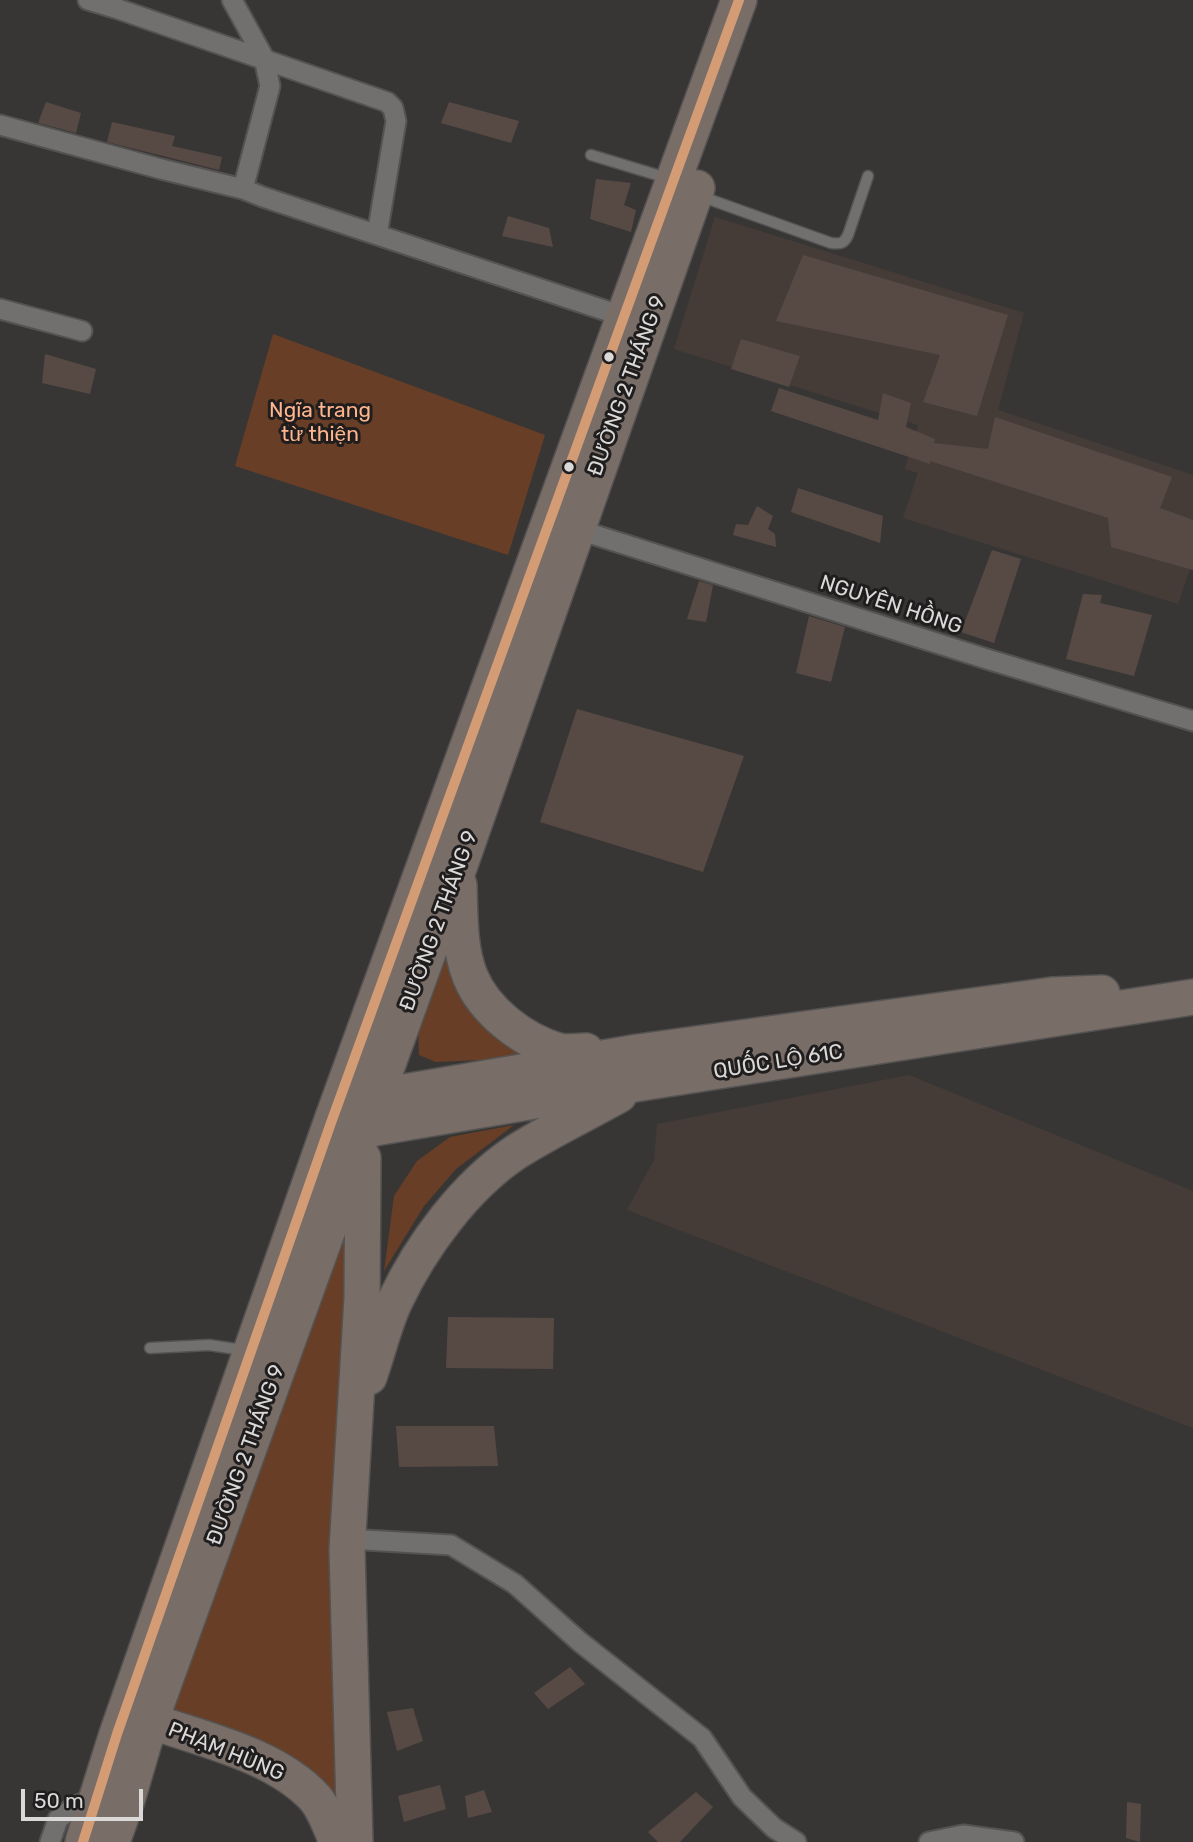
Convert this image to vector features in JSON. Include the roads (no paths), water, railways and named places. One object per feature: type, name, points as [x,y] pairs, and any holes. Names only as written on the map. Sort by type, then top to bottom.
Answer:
[{"type":"highway","name":"ĐƯỜNG 2 THÁNG 9","points":[[112,1842],[113,1798],[251,1352],[462,859],[576,529],[684,187],[739,0]]},
{"type":"highway","name":"ĐƯỜNG 2 THÁNG 9","points":[[134,1727],[354,1109],[625,317],[765,0]]},
{"type":"highway","points":[[462,859],[459,885],[460,926],[471,978],[482,997],[502,1019],[529,1039],[560,1051],[639,1067]]},
{"type":"highway","name":"QUỐC LỘ 61C","points":[[639,1067],[1052,995],[1193,990]]},
{"type":"highway","name":"QUỐC LỘ 61C","points":[[354,1109],[639,1067],[1193,997]]},
{"type":"highway","points":[[353,1423],[394,1302],[419,1257],[446,1218],[515,1153],[639,1067]]},
{"type":"highway","points":[[354,1109],[362,1297],[348,1539],[355,1842]]},
{"type":"highway","name":"PHẠM HÙNG","points":[[134,1727],[263,1786],[306,1820],[317,1842]]},
{"type":"highway","name":"PHẠM HÙNG","points":[[134,1727],[271,1765],[298,1782],[317,1801],[337,1842]]},
{"type":"highway","name":"ĐƯỜNG 2 THÁNG 9","points":[[83,1842],[113,1798]]},
{"type":"street","points":[[88,0],[387,102],[396,115],[377,235]]},
{"type":"street","points":[[232,0],[264,58],[270,86],[243,189]]},
{"type":"street","points":[[0,125],[243,189],[625,317]]},
{"type":"street","points":[[0,309],[82,331]]},
{"type":"street","name":"NGUYÊN HỒNG","points":[[576,529],[1193,721]]},
{"type":"street","points":[[348,1539],[451,1545],[514,1584],[580,1642],[702,1738],[742,1797],[774,1828],[796,1842]]},
{"type":"street","points":[[50,1842],[58,1819],[74,1807],[113,1798],[124,1842]]},
{"type":"street","points":[[929,1842],[963,1835],[1014,1842]]},
{"type":"lane","points":[[590,155],[840,244],[846,240],[868,176]]},
{"type":"lane","points":[[150,1349],[209,1345],[251,1352]]},
{"type":"park label","name":"Ngĩa trang từ thiện","points":[[320,423]]}]
